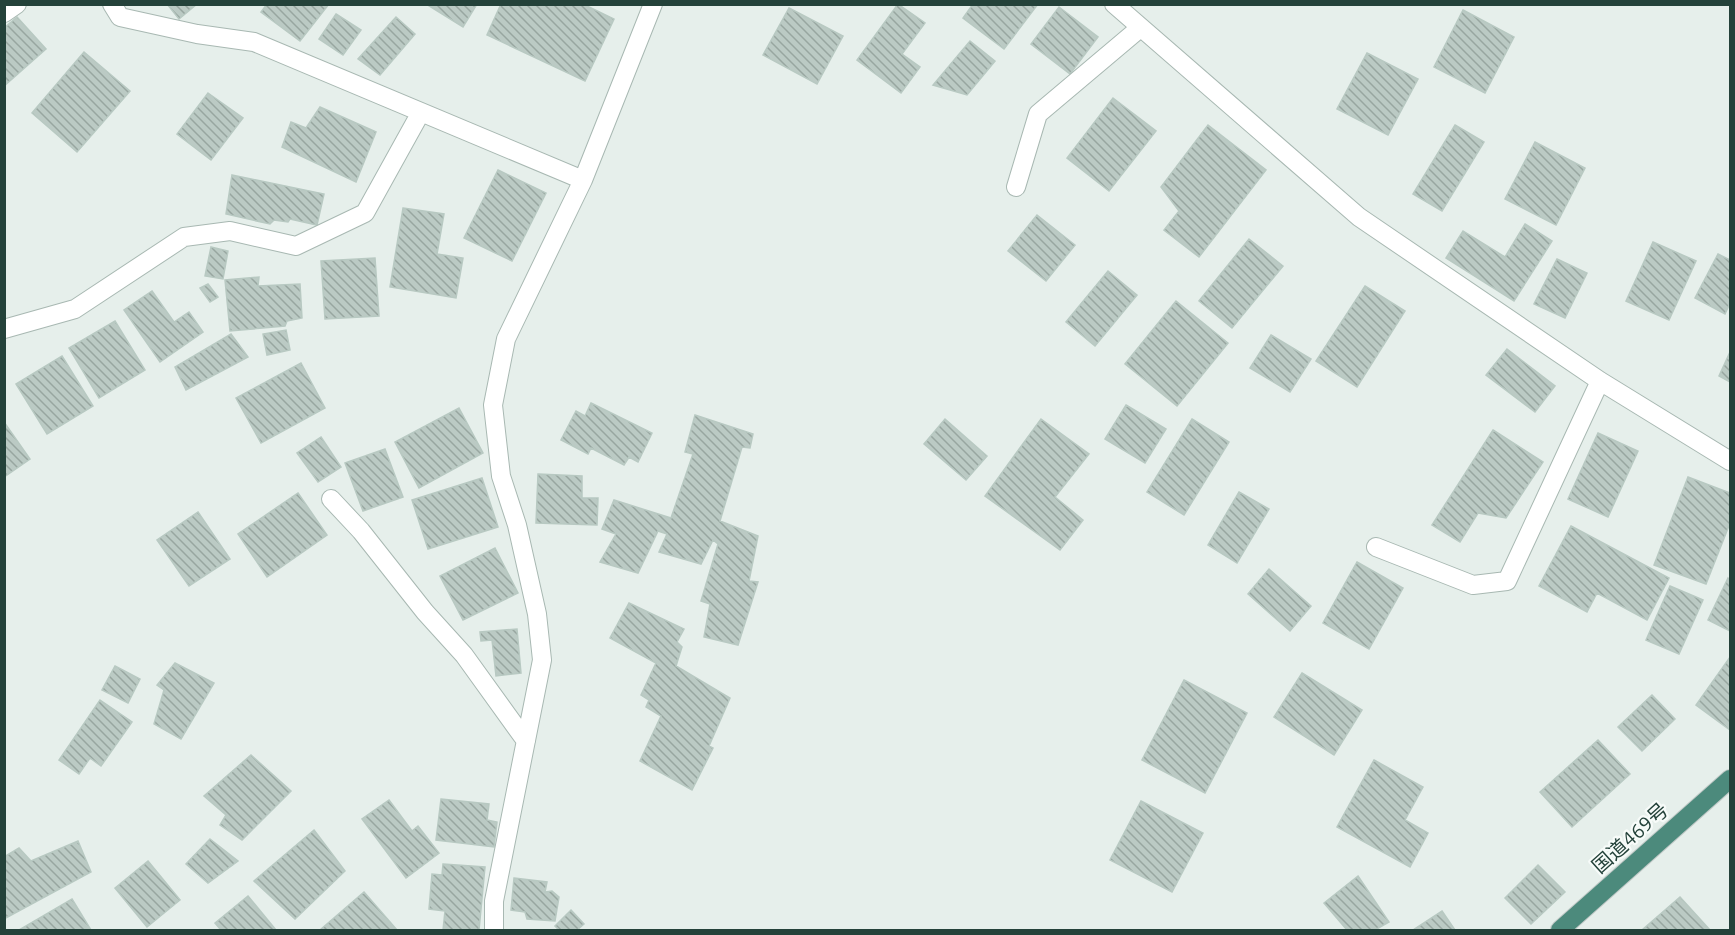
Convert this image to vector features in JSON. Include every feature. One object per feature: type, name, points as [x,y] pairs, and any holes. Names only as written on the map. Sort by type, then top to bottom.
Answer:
[{"type":"highway","name":"国道469号","points":[[1560,930],[1731,779]]},
{"type":"street","points":[[4,13],[17,4]]},
{"type":"street","points":[[112,4],[120,17],[197,34],[254,42],[582,180]]},
{"type":"street","points":[[494,930],[494,901],[542,660],[538,625],[517,525],[501,476],[492,405],[506,339],[582,180],[653,4]]},
{"type":"street","points":[[1114,4],[1359,217],[1600,381],[1731,461]]},
{"type":"street","points":[[1016,187],[1038,114],[1140,28]]},
{"type":"street","points":[[4,329],[75,309],[184,237],[230,231],[296,246],[365,213],[421,112]]},
{"type":"street","points":[[1376,547],[1473,585],[1507,582],[1600,381]]},
{"type":"street","points":[[331,499],[361,531],[425,612],[464,655],[526,741]]},
{"type":"building","points":[[167,4],[197,4],[179,19]]},
{"type":"building","points":[[267,4],[329,4],[300,41],[261,12]]},
{"type":"building","points":[[426,4],[477,4],[463,27]]},
{"type":"building","points":[[501,4],[583,4],[614,19],[585,81],[487,35]]},
{"type":"building","points":[[898,4],[925,23],[902,54],[920,67],[901,93],[857,60]]},
{"type":"building","points":[[973,4],[1038,4],[1004,49],[963,18]]},
{"type":"building","points":[[1059,7],[1098,37],[1070,74],[1031,44]]},
{"type":"building","points":[[789,8],[843,36],[817,84],[763,55]]},
{"type":"building","points":[[1463,10],[1514,37],[1485,93],[1434,67]]},
{"type":"building","points":[[336,14],[361,30],[343,55],[319,39]]},
{"type":"building","points":[[17,17],[46,49],[4,86],[4,28]]},
{"type":"building","points":[[396,17],[415,34],[380,75],[358,59]]},
{"type":"building","points":[[970,41],[995,61],[967,95],[933,85]]},
{"type":"building","points":[[84,52],[130,91],[77,152],[32,113]]},
{"type":"building","points":[[1367,53],[1418,79],[1388,135],[1337,109]]},
{"type":"building","points":[[208,93],[243,118],[211,160],[177,134]]},
{"type":"building","points":[[1113,98],[1156,131],[1109,191],[1067,158]]},
{"type":"building","points":[[320,107],[376,132],[356,182],[282,147],[291,122],[306,128]]},
{"type":"building","points":[[1208,125],[1266,170],[1199,257],[1164,230],[1179,211],[1161,187]]},
{"type":"building","points":[[1455,125],[1484,142],[1442,211],[1413,194]]},
{"type":"building","points":[[1535,142],[1585,168],[1556,225],[1505,199]]},
{"type":"building","points":[[498,170],[546,193],[512,261],[464,238]]},
{"type":"building","points":[[232,175],[324,194],[317,225],[290,219],[288,222],[274,220],[270,224],[226,214]]},
{"type":"building","points":[[403,208],[444,214],[437,254],[463,258],[456,298],[390,287]]},
{"type":"building","points":[[1037,215],[1075,245],[1046,281],[1008,251]]},
{"type":"building","points":[[1525,224],[1552,241],[1514,301],[1446,258],[1463,231],[1505,257]]},
{"type":"building","points":[[1249,239],[1283,266],[1232,328],[1199,301]]},
{"type":"building","points":[[1653,242],[1696,261],[1669,320],[1626,301]]},
{"type":"building","points":[[211,247],[228,251],[223,279],[205,276]]},
{"type":"building","points":[[1718,254],[1730,260],[1730,303],[1725,314],[1695,298]]},
{"type":"building","points":[[375,258],[379,316],[325,319],[321,261]]},
{"type":"building","points":[[1557,259],[1587,273],[1565,318],[1534,304]]},
{"type":"building","points":[[1108,271],[1137,295],[1095,346],[1066,322]]},
{"type":"building","points":[[259,277],[258,286],[300,284],[302,318],[287,321],[285,326],[230,331],[225,280]]},
{"type":"building","points":[[208,284],[218,297],[210,302],[200,288]]},
{"type":"building","points":[[1365,286],[1405,311],[1357,387],[1316,361]]},
{"type":"building","points":[[152,291],[174,322],[189,312],[203,332],[160,362],[124,310]]},
{"type":"building","points":[[1176,301],[1228,343],[1177,406],[1125,364]]},
{"type":"building","points":[[115,321],[145,370],[99,398],[69,348]]},
{"type":"building","points":[[286,330],[290,350],[267,355],[263,334]]},
{"type":"building","points":[[231,334],[248,357],[186,390],[175,367]]},
{"type":"building","points":[[1271,335],[1311,359],[1290,392],[1250,368]]},
{"type":"building","points":[[1507,349],[1555,386],[1535,412],[1486,375]]},
{"type":"building","points":[[1730,352],[1730,382],[1719,376]]},
{"type":"building","points":[[62,356],[93,406],[47,434],[16,384]]},
{"type":"building","points":[[301,363],[325,408],[261,443],[236,398]]},
{"type":"building","points":[[591,403],[652,433],[638,462],[629,457],[624,465],[591,448],[588,454],[561,440],[576,411],[585,416]]},
{"type":"building","points":[[1126,405],[1166,429],[1145,463],[1105,439]]},
{"type":"building","points":[[459,408],[483,453],[419,488],[395,442]]},
{"type":"building","points":[[695,415],[753,434],[750,448],[742,447],[720,521],[758,536],[749,581],[758,582],[738,645],[704,637],[710,604],[701,601],[718,544],[713,540],[701,564],[659,552],[667,534],[658,531],[638,573],[600,562],[616,534],[602,529],[614,500],[671,518],[693,454],[685,452]]},
{"type":"building","points":[[945,419],[987,456],[966,480],[924,444]]},
{"type":"building","points":[[1041,419],[1089,454],[1055,497],[1083,520],[1060,550],[985,496]]},
{"type":"building","points":[[1192,419],[1229,442],[1184,515],[1147,492]]},
{"type":"building","points":[[4,422],[30,459],[4,477]]},
{"type":"building","points":[[1493,430],[1543,462],[1506,518],[1478,513],[1460,542],[1432,525]]},
{"type":"building","points":[[1598,433],[1638,451],[1608,517],[1568,499]]},
{"type":"building","points":[[321,437],[341,467],[318,482],[297,453]]},
{"type":"building","points":[[385,449],[403,497],[363,511],[345,463]]},
{"type":"building","points":[[538,474],[582,476],[582,498],[598,498],[597,525],[536,523]]},
{"type":"building","points":[[1688,477],[1730,493],[1730,523],[1706,584],[1654,565]]},
{"type":"building","points":[[482,478],[498,527],[428,549],[412,500]]},
{"type":"building","points":[[1239,492],[1269,509],[1237,563],[1208,545]]},
{"type":"building","points":[[298,493],[327,535],[267,577],[238,534]]},
{"type":"building","points":[[198,512],[230,559],[189,586],[157,540]]},
{"type":"building","points":[[1571,526],[1669,578],[1647,620],[1597,593],[1587,612],[1539,586]]},
{"type":"building","points":[[495,548],[518,593],[463,620],[440,576]]},
{"type":"building","points":[[1357,562],[1403,588],[1369,649],[1323,623]]},
{"type":"building","points":[[1269,569],[1311,606],[1290,631],[1248,594]]},
{"type":"building","points":[[1728,578],[1730,580],[1730,631],[1708,620]]},
{"type":"building","points":[[1670,586],[1703,600],[1679,654],[1646,640]]},
{"type":"building","points":[[629,603],[684,629],[677,642],[682,647],[676,666],[730,698],[709,746],[713,748],[692,790],[640,761],[661,716],[646,707],[649,700],[641,695],[656,663],[610,638]]},
{"type":"building","points":[[517,629],[521,673],[496,676],[492,640],[481,641],[480,632]]},
{"type":"building","points":[[1730,657],[1730,730],[1696,705]]},
{"type":"building","points":[[175,663],[214,683],[181,739],[154,724],[164,690],[157,685]]},
{"type":"building","points":[[115,666],[140,679],[128,703],[102,690]]},
{"type":"building","points":[[1302,673],[1362,710],[1334,755],[1274,717]]},
{"type":"building","points":[[1184,680],[1247,713],[1205,793],[1142,760]]},
{"type":"building","points":[[1652,695],[1675,719],[1642,751],[1618,727]]},
{"type":"building","points":[[100,700],[132,722],[101,766],[90,758],[79,774],[59,760]]},
{"type":"building","points":[[1598,740],[1630,774],[1572,827],[1540,792]]},
{"type":"building","points":[[251,755],[291,791],[242,840],[220,825],[226,815],[204,796]]},
{"type":"building","points":[[1374,760],[1423,787],[1405,820],[1428,833],[1410,867],[1337,827]]},
{"type":"building","points":[[441,799],[489,804],[487,820],[497,822],[494,847],[436,840]]},
{"type":"building","points":[[389,800],[412,831],[418,826],[439,853],[406,878],[362,819]]},
{"type":"building","points":[[1141,801],[1203,833],[1172,892],[1110,860]]},
{"type":"building","points":[[314,830],[345,871],[295,919],[254,881]]},
{"type":"building","points":[[210,839],[238,861],[208,883],[186,864]]},
{"type":"building","points":[[78,841],[91,872],[4,919],[4,857],[19,848],[31,861]]},
{"type":"building","points":[[148,861],[180,900],[147,927],[115,888]]},
{"type":"building","points":[[443,864],[485,867],[479,930],[443,930],[445,911],[429,909],[432,874],[442,875]]},
{"type":"building","points":[[1538,865],[1565,892],[1531,924],[1505,898]]},
{"type":"building","points":[[1358,876],[1389,922],[1375,930],[1347,930],[1324,903]]},
{"type":"building","points":[[514,878],[547,882],[545,892],[552,891],[559,897],[555,921],[527,919],[525,912],[511,910]]},
{"type":"building","points":[[364,892],[397,930],[320,930]]},
{"type":"building","points":[[248,896],[276,930],[221,930],[215,923]]},
{"type":"building","points":[[1680,897],[1710,930],[1642,930]]},
{"type":"building","points":[[72,899],[91,930],[19,930]]},
{"type":"building","points":[[571,910],[584,924],[577,930],[559,930],[555,926]]},
{"type":"building","points":[[1442,911],[1455,930],[1413,930]]}]
